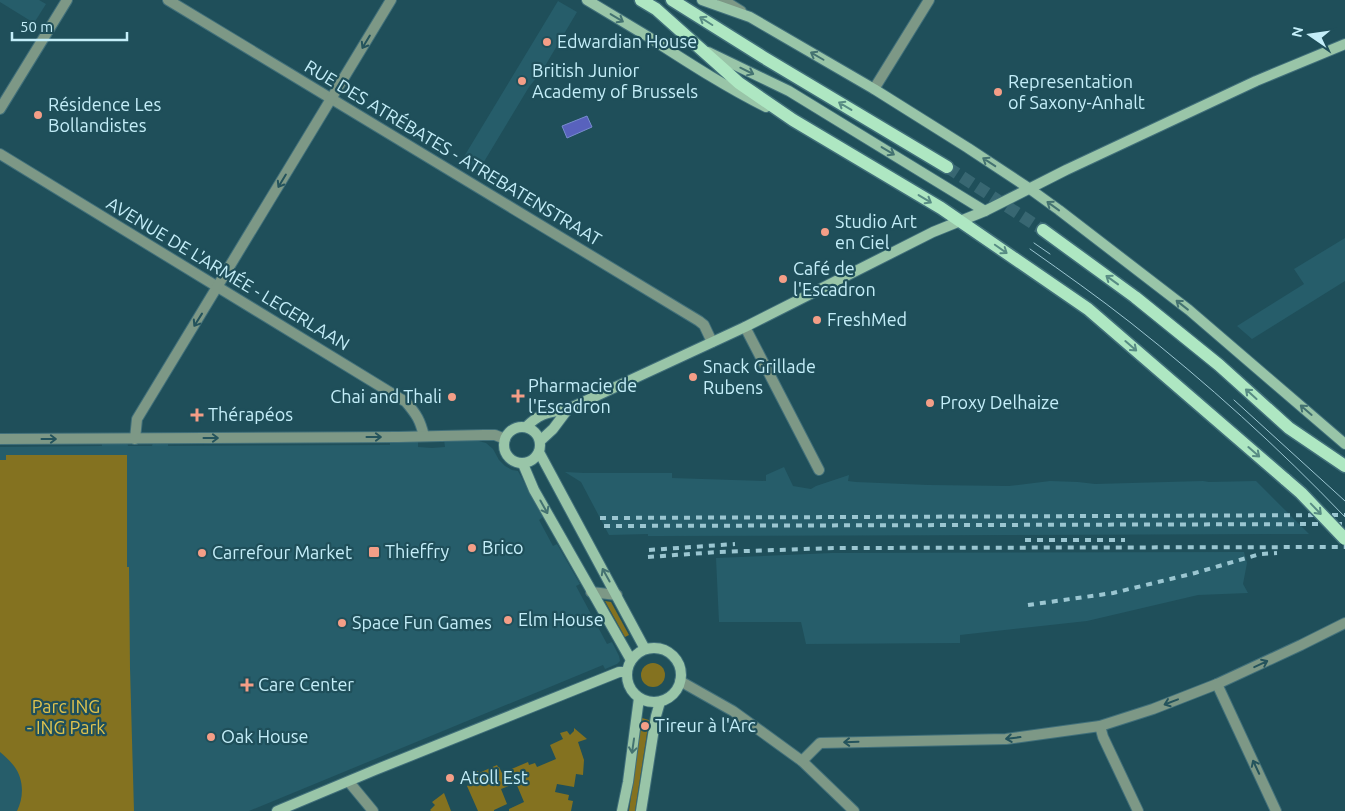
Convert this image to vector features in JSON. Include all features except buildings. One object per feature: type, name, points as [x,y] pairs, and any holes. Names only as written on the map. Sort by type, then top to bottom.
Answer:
[{"type":"main road","points":[[641,0],[656,9],[739,83],[794,120],[941,208],[1088,309],[1301,493],[1345,539]]},
{"type":"main road","points":[[672,0],[947,168]]},
{"type":"main road","points":[[1043,230],[1134,297],[1212,359],[1289,428],[1345,466]]},
{"type":"street","points":[[0,109],[67,0]]},
{"type":"street","name":"RUE DES ATRÉBATES - ATREBATENSTRAAT","points":[[168,0],[704,325],[712,342]]},
{"type":"street","points":[[135,439],[137,420],[391,0]]},
{"type":"street","points":[[587,0],[732,90],[794,120]]},
{"type":"street","points":[[702,0],[750,17]]},
{"type":"street","points":[[723,0],[874,90],[1030,189],[1189,310],[1344,442]]},
{"type":"street","points":[[874,90],[929,0]]},
{"type":"street","points":[[526,427],[535,418],[568,409],[745,327],[933,232],[985,211],[1066,170],[1256,81],[1345,44]]},
{"type":"street","points":[[703,50],[789,91],[985,211]]},
{"type":"street","name":"AVENUE DE L'ARMÉE - LEGERLAAN","points":[[0,154],[406,402],[415,412],[421,423],[424,436]]},
{"type":"street","points":[[745,327],[818,470]]},
{"type":"street","points":[[568,409],[539,447],[535,458],[530,462],[523,464],[516,462],[509,459],[505,453],[505,439],[511,430],[526,427],[535,432],[539,447],[645,649]]},
{"type":"street","points":[[0,439],[495,435],[505,439]]},
{"type":"street","points":[[523,464],[534,490],[631,660]]},
{"type":"street","points":[[591,592],[617,595]]},
{"type":"street","points":[[802,761],[820,744],[1006,739],[1100,726],[1153,709],[1216,684],[1301,645],[1345,622]]},
{"type":"street","points":[[660,648],[669,652],[677,660],[681,670],[680,681],[673,694],[660,702],[649,702],[639,698],[628,684],[627,672],[631,660],[637,653],[645,649],[660,648]]},
{"type":"street","points":[[277,811],[528,708],[619,672],[627,672]]},
{"type":"street","points":[[680,681],[734,710],[802,761],[854,811]]},
{"type":"street","points":[[1216,684],[1276,811]]},
{"type":"street","points":[[622,811],[628,782],[639,698]]},
{"type":"street","points":[[641,811],[656,716],[660,702]]},
{"type":"street","points":[[1100,726],[1103,737],[1138,811]]},
{"type":"street","points":[[349,782],[372,811]]},
{"type":"shaded area","points":[[0,0],[39,0],[46,4],[34,23],[0,2]]},
{"type":"shaded area","name":"British Junior Academy of Brussels","points":[[558,1],[577,12],[479,170],[462,160]]},
{"type":"shaded area","points":[[1345,238],[1345,281],[1252,339],[1237,326],[1304,284],[1294,269]]},
{"type":"shaded area","points":[[444,440],[475,440],[486,443],[493,449],[505,466],[518,471],[543,517],[539,520],[553,546],[557,544],[580,584],[576,586],[607,644],[612,642],[619,656],[620,661],[617,664],[605,669],[603,665],[249,811],[0,811],[0,447],[102,446],[102,442],[127,441],[128,446],[152,446],[153,442],[168,441],[168,446],[390,445],[390,441],[418,441],[418,447],[432,448],[445,447]]},
{"type":"shaded area","points":[[784,467],[793,486],[811,489],[849,475],[848,481],[928,485],[1009,486],[1050,481],[1095,484],[1256,481],[1309,534],[609,535],[581,482],[565,472],[672,473],[672,478],[766,481],[766,475]]},
{"type":"shaded area","points":[[1244,552],[1247,563],[1243,584],[1248,593],[1198,595],[1087,621],[960,635],[960,643],[806,644],[801,622],[719,622],[716,558],[832,553]]},
{"type":"green space","name":"Parc ING - ING Park","points":[[6,455],[127,455],[127,567],[129,567],[134,811],[17,811],[22,794],[20,777],[14,766],[0,752],[0,460],[6,460]]},
{"type":"green space","points":[[605,601],[611,602],[629,635],[625,637]]},
{"type":"green space","points":[[653,663],[662,666],[665,675],[662,684],[653,687],[644,684],[641,675],[644,666]]},
{"type":"green space","points":[[642,718],[649,720],[635,811],[629,811]]},
{"type":"green space","points":[[574,728],[587,739],[578,742],[584,760],[583,775],[576,774],[574,787],[557,784],[555,792],[569,795],[568,800],[573,801],[571,811],[509,811],[509,809],[524,802],[516,783],[501,789],[507,804],[494,811],[478,811],[467,786],[471,784],[469,778],[471,774],[478,771],[479,773],[497,765],[502,773],[528,762],[529,765],[535,763],[537,767],[556,759],[550,745],[563,739],[560,733],[567,731],[570,735]]},
{"type":"green space","points":[[444,793],[451,811],[431,811],[435,805],[432,802]]},
{"type":"water","points":[[587,116],[592,127],[567,138],[562,126]]},
{"type":"tunnel","points":[[947,167],[1043,230]]},
{"type":"tram line","points":[[1034,243],[1050,254]]},
{"type":"tram line","points":[[1030,249],[1119,313],[1187,369],[1268,441],[1345,517]]},
{"type":"tram line","points":[[1234,400],[1345,501]]},
{"type":"railway","points":[[600,518],[1345,515]]},
{"type":"railway","points":[[604,526],[1345,524]]},
{"type":"railway","points":[[1025,540],[1125,540]]},
{"type":"railway","points":[[649,550],[735,544]]},
{"type":"railway","points":[[648,557],[718,552],[835,548],[1345,547]]},
{"type":"railway","points":[[1028,605],[1113,593],[1195,573],[1260,554],[1277,553]]},
{"type":"place","name":"Edwardian House","points":[[547,42]]},
{"type":"place","name":"British Junior Academy of Brussels","points":[[522,81]]},
{"type":"place","name":"Representation of Saxony-Anhalt","points":[[998,92]]},
{"type":"place","name":"Résidence Les Bollandistes","points":[[38,115]]},
{"type":"place","name":"Studio Art en Ciel","points":[[825,232]]},
{"type":"place","name":"Café de l'Escadron","points":[[783,279]]},
{"type":"place","name":"FreshMed","points":[[817,320]]},
{"type":"place","name":"Snack Grillade Rubens","points":[[693,377]]},
{"type":"place","name":"Pharmacie de l'Escadron","points":[[518,396]]},
{"type":"place","name":"Chai and Thali","points":[[452,397]]},
{"type":"place","name":"Proxy Delhaize","points":[[930,403]]},
{"type":"place","name":"Thérapéos","points":[[197,415]]},
{"type":"place","name":"Brico","points":[[472,548]]},
{"type":"place","name":"Thieffry","points":[[374,552]]},
{"type":"place","name":"Carrefour Market","points":[[202,553]]},
{"type":"place","name":"Elm House","points":[[508,620]]},
{"type":"place","name":"Space Fun Games","points":[[342,623]]},
{"type":"place","name":"Care Center","points":[[247,685]]},
{"type":"place","name":"Tireur à l'Arc","points":[[645,726]]},
{"type":"place","name":"Oak House","points":[[211,737]]},
{"type":"place","name":"Atoll Est","points":[[450,778]]}]
